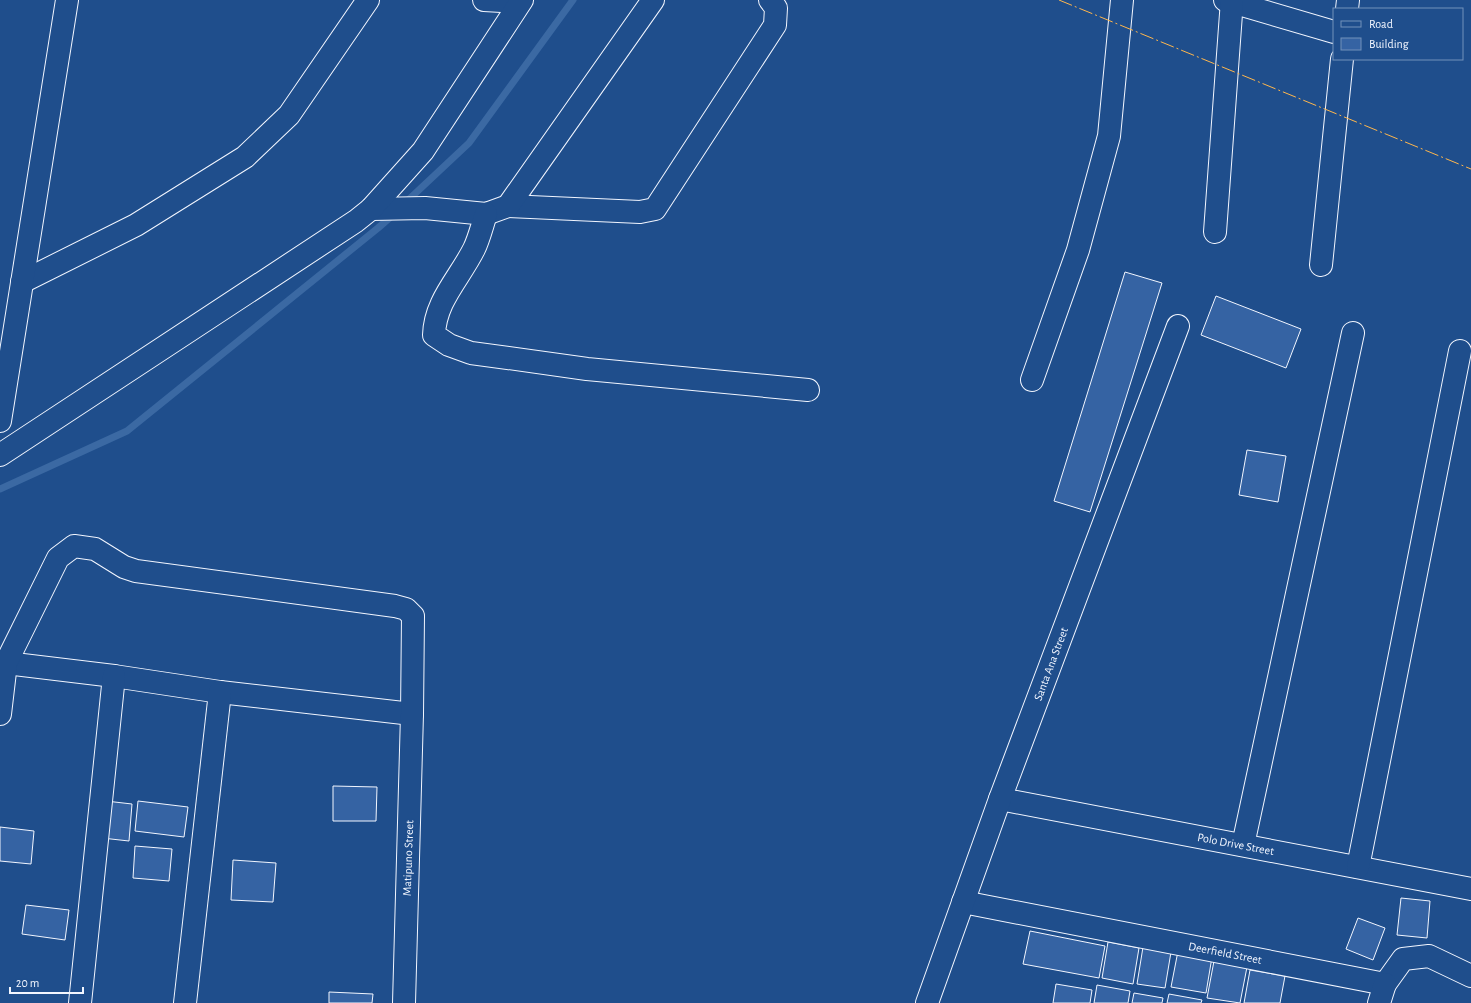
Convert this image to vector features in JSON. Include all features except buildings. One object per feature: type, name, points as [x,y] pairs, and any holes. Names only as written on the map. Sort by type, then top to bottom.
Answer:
[{"type":"street","points":[[0,421],[67,0]]},
{"type":"street","points":[[22,282],[136,225],[245,157],[289,115],[368,0]]},
{"type":"street","points":[[484,0],[521,1]]},
{"type":"street","points":[[508,206],[653,0]]},
{"type":"street","points":[[377,209],[425,208],[486,214],[508,206],[640,212],[655,209],[775,25],[776,8],[770,0]]},
{"type":"street","points":[[1032,380],[1078,250],[1110,136],[1122,0]]},
{"type":"street","points":[[0,456],[377,209],[423,151],[521,1]]},
{"type":"street","points":[[1215,232],[1229,1],[1333,32]]},
{"type":"street","points":[[1321,265],[1342,60]]},
{"type":"street","points":[[486,214],[475,248],[446,294],[434,323],[434,335],[449,345],[471,353],[586,369],[808,390]]},
{"type":"street","name":"Santa Ana Street","points":[[927,1003],[1000,799],[1178,326]]},
{"type":"street","points":[[1243,845],[1353,333]]},
{"type":"street","points":[[1358,867],[1460,352]]},
{"type":"street","name":"Matipuno Street","points":[[0,714],[6,663],[58,558],[74,546],[95,549],[124,567],[136,571],[396,606],[406,609],[413,616],[412,714],[404,1003]]},
{"type":"street","points":[[6,663],[114,676],[220,692],[412,714]]},
{"type":"street","points":[[80,1003],[114,676]]},
{"type":"street","points":[[185,1003],[220,692]]},
{"type":"street","name":"Polo Drive Street","points":[[1000,799],[1471,887]]},
{"type":"street","name":"Deerfield Street","points":[[963,902],[1382,993],[1403,959],[1429,956],[1471,976]]},
{"type":"waterway","points":[[405,203],[469,143],[573,0]]},
{"type":"waterway","points":[[0,489],[127,431],[394,214]]},
{"type":"power","points":[[1059,0],[1471,169]]}]
